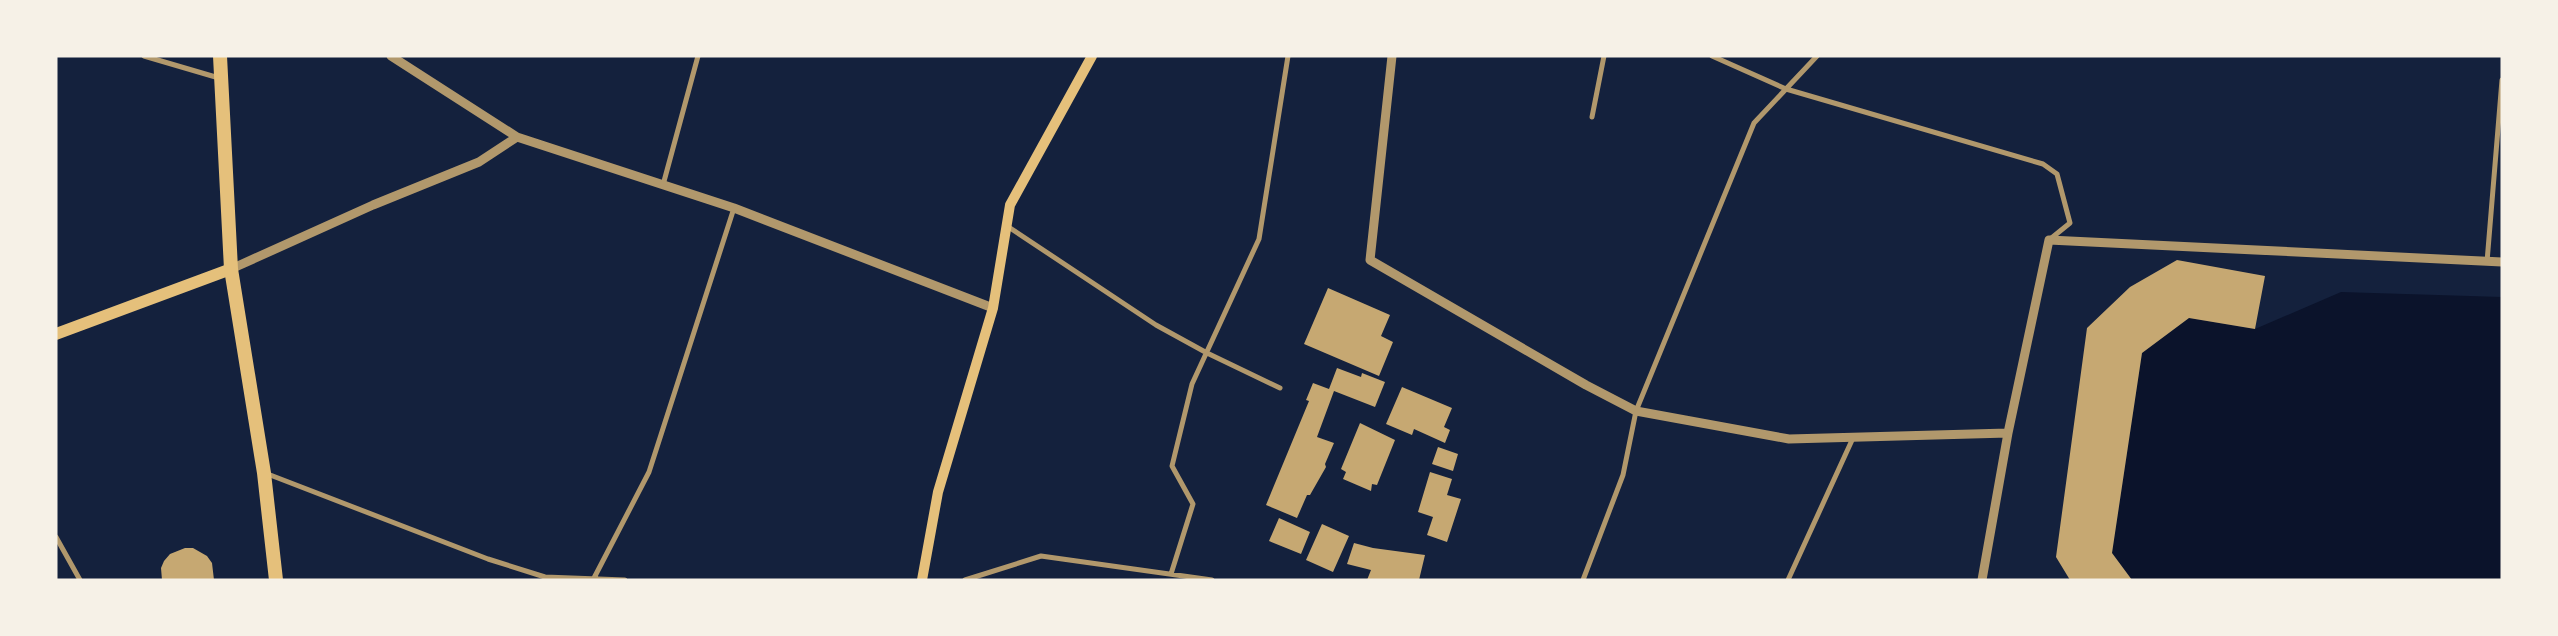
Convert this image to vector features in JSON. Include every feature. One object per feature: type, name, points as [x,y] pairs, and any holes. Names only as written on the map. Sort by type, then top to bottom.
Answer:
[{"type":"highway","points":[[220,56],[230,269],[264,473],[276,580]]},
{"type":"main road","points":[[922,580],[938,492],[993,308],[1010,205],[1092,56]]},
{"type":"main road","points":[[56,334],[230,269]]},
{"type":"street","points":[[144,56],[222,78]]},
{"type":"street","points":[[391,56],[518,137],[734,208],[993,308]]},
{"type":"street","points":[[663,185],[698,56]]},
{"type":"street","points":[[1171,574],[1193,504],[1172,466],[1192,384],[1259,239],[1288,56]]},
{"type":"street","points":[[1392,56],[1370,260],[1586,385],[1636,411],[1789,439],[2008,434]]},
{"type":"street","points":[[1592,117],[1604,56]]},
{"type":"street","points":[[1712,56],[1786,89],[2043,164],[2057,174],[2070,223],[2049,240],[2008,434],[1982,580]]},
{"type":"street","points":[[1583,580],[1623,475],[1636,411],[1754,123],[1817,56]]},
{"type":"street","points":[[2487,262],[2502,80]]},
{"type":"street","points":[[230,269],[372,205],[479,162],[518,137]]},
{"type":"street","points":[[594,578],[649,472],[734,208]]},
{"type":"street","points":[[1006,226],[1156,325],[1207,353],[1280,388]]},
{"type":"street","points":[[2049,240],[2502,262]]},
{"type":"street","points":[[1788,580],[1853,438]]},
{"type":"street","points":[[264,473],[488,559],[545,577],[625,580]]},
{"type":"street","points":[[56,537],[80,580]]},
{"type":"street","points":[[965,580],[1041,556],[1212,580]]},
{"type":"water","points":[[2341,292],[2502,297],[2502,580],[2132,580],[2112,553],[2142,353],[2189,318],[2255,329]]},
{"type":"building","points":[[2177,260],[2265,276],[2255,329],[2189,318],[2142,353],[2112,553],[2132,580],[2070,580],[2056,557],[2087,328],[2130,287]]},
{"type":"building","points":[[1328,288],[1390,315],[1381,336],[1393,342],[1379,376],[1304,344]]},
{"type":"building","points":[[1337,368],[1361,377],[1362,373],[1385,382],[1375,407],[1334,391],[1317,437],[1334,443],[1325,464],[1326,467],[1310,495],[1307,495],[1297,518],[1266,505],[1309,401],[1306,400],[1313,383],[1329,389]]},
{"type":"building","points":[[1402,387],[1452,408],[1444,427],[1450,430],[1445,443],[1414,429],[1412,435],[1386,424]]},
{"type":"building","points":[[1360,423],[1395,440],[1377,485],[1372,484],[1371,491],[1343,479],[1346,472],[1341,469]]},
{"type":"building","points":[[1438,447],[1458,454],[1453,471],[1432,464]]},
{"type":"building","points":[[1430,472],[1452,479],[1447,495],[1461,499],[1447,542],[1427,535],[1433,517],[1418,512]]},
{"type":"building","points":[[1279,518],[1310,532],[1301,554],[1269,541]]},
{"type":"building","points":[[1322,524],[1349,536],[1333,572],[1306,560]]},
{"type":"building","points":[[1354,543],[1373,548],[1425,555],[1419,580],[1367,580],[1371,570],[1347,564]]},
{"type":"building","points":[[185,548],[193,548],[207,556],[212,563],[214,580],[162,580],[161,568],[164,561],[170,554]]}]
